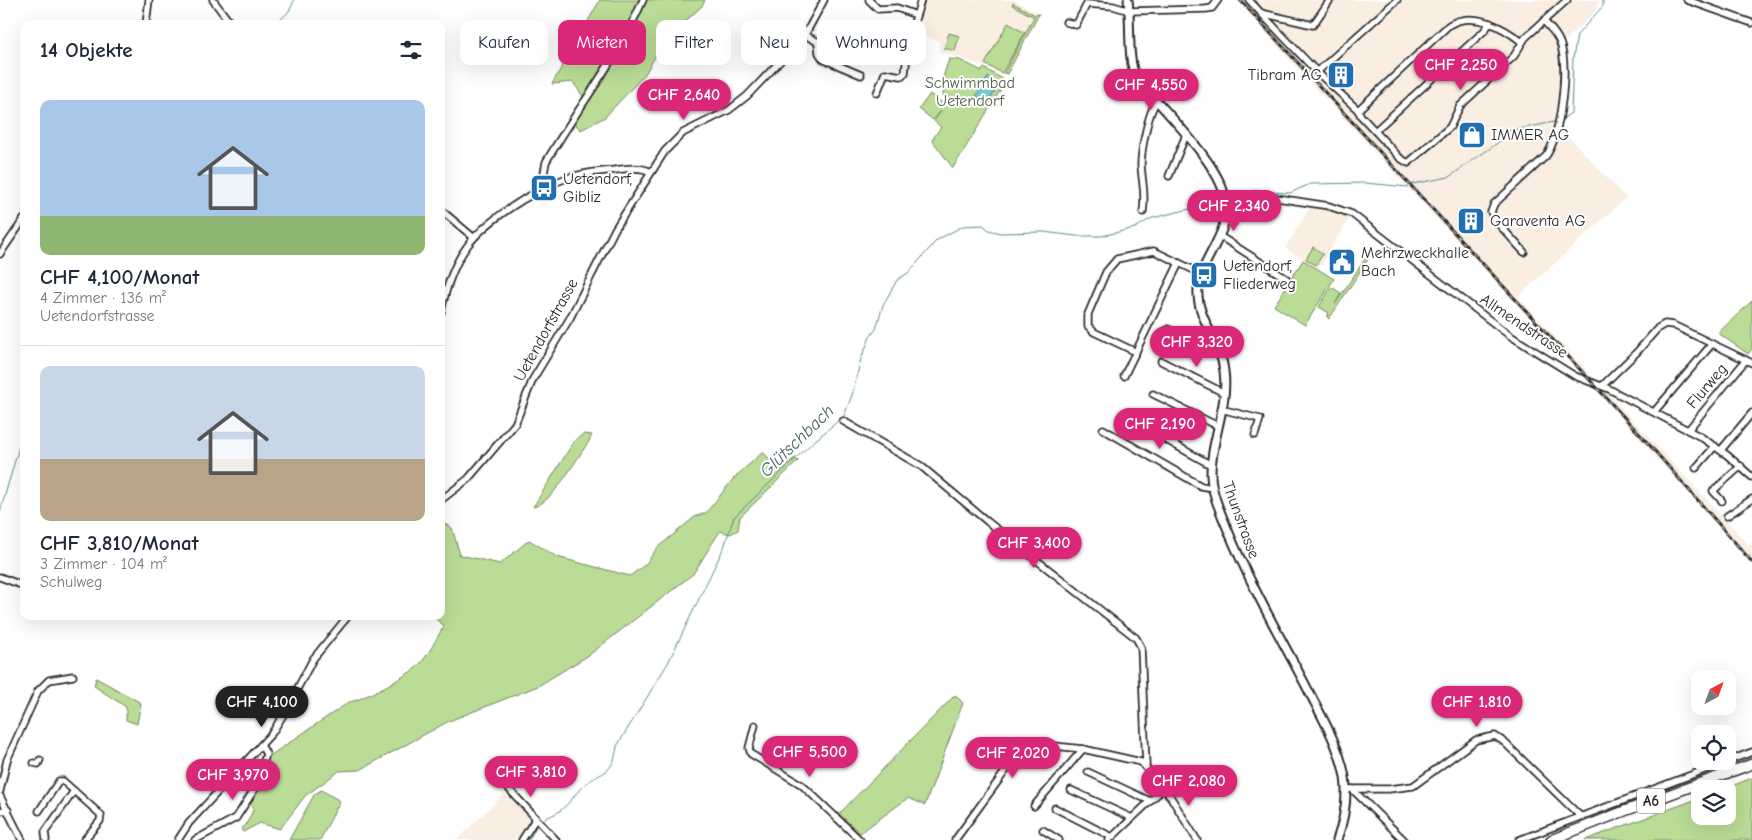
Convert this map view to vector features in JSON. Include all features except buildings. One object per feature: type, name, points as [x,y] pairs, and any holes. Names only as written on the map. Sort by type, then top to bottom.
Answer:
[{"type":"highway","name":"A6","points":[[1551,840],[1752,764]]},
{"type":"highway","name":"A6","points":[[1726,780],[1752,771]]},
{"type":"highway","name":"A6","points":[[1566,840],[1691,793]]},
{"type":"main road","points":[[1128,0],[1134,72],[1216,174],[1225,198]]},
{"type":"main road","name":"Thunstrasse","points":[[1225,198],[1226,214],[1221,236],[1202,274],[1198,288],[1199,302],[1219,352],[1225,373],[1224,393],[1212,465],[1213,488],[1242,564],[1332,738],[1342,765],[1349,789],[1337,840]]},
{"type":"street","points":[[146,20],[149,0]]},
{"type":"street","points":[[212,0],[228,20]]},
{"type":"street","points":[[548,184],[544,173],[546,162],[600,80],[630,29],[643,0]]},
{"type":"street","name":"Uetendorfstrasse","points":[[807,32],[824,0]]},
{"type":"street","points":[[869,0],[878,9],[897,8],[916,15]]},
{"type":"street","points":[[877,93],[885,73],[901,76],[905,73],[909,39],[921,0]]},
{"type":"street","points":[[1066,22],[1076,25],[1087,4],[1112,6],[1130,11],[1206,9],[1212,8],[1218,0]]},
{"type":"street","points":[[1249,0],[1317,72],[1358,110],[1406,163],[1410,162],[1452,125],[1460,106],[1514,56],[1522,42],[1567,0]]},
{"type":"street","points":[[1261,13],[1313,25],[1330,0]]},
{"type":"street","points":[[1317,72],[1397,0]]},
{"type":"street","points":[[1687,0],[1752,23]]},
{"type":"street","points":[[1358,110],[1449,25],[1462,20],[1490,23],[1522,42]]},
{"type":"street","points":[[1524,252],[1494,219],[1491,212],[1494,204],[1546,156],[1551,147],[1563,98],[1563,53],[1558,37],[1544,21]]},
{"type":"street","points":[[1375,131],[1484,31],[1490,23]]},
{"type":"street","name":"Uetendorfstrasse","points":[[445,497],[468,479],[515,424],[533,378],[570,318],[627,209],[656,163],[679,136],[729,110],[747,96],[777,65]]},
{"type":"street","points":[[838,65],[862,75]]},
{"type":"street","points":[[1143,212],[1145,191],[1141,159],[1152,108],[1156,101]]},
{"type":"street","points":[[1169,176],[1186,135]]},
{"type":"street","points":[[445,299],[454,269],[473,236],[497,216],[548,184],[588,173],[639,168],[651,172]]},
{"type":"street","name":"Allmendstrasse","points":[[1225,198],[1247,195],[1285,199],[1338,209],[1352,214],[1509,335],[1575,376],[1602,386],[1688,430],[1718,448],[1752,477]]},
{"type":"street","points":[[445,213],[473,236]]},
{"type":"street","points":[[0,254],[20,225]]},
{"type":"street","points":[[1221,236],[1288,279]]},
{"type":"street","points":[[1136,352],[1094,332],[1088,326],[1088,314],[1106,272],[1117,260],[1152,250],[1202,274]]},
{"type":"street","points":[[1124,376],[1179,263]]},
{"type":"street","points":[[1602,386],[1661,325],[1673,325],[1749,361]]},
{"type":"street","points":[[1168,329],[1219,352]]},
{"type":"street","points":[[1654,412],[1712,344]]},
{"type":"street","points":[[1161,361],[1224,393]]},
{"type":"street","name":"Flurweg","points":[[1688,430],[1749,361]]},
{"type":"street","points":[[1153,394],[1218,426]]},
{"type":"street","points":[[1221,409],[1260,419],[1256,435]]},
{"type":"street","points":[[1696,468],[1752,413]]},
{"type":"street","points":[[843,421],[922,466],[988,522],[1136,638],[1140,644],[1141,655],[1146,765]]},
{"type":"street","points":[[1136,422],[1212,465]]},
{"type":"street","points":[[1103,430],[1200,486],[1213,488]]},
{"type":"street","points":[[1722,501],[1713,491],[1741,466]]},
{"type":"street","points":[[1727,516],[1752,499]]},
{"type":"street","points":[[0,577],[20,584]]},
{"type":"street","points":[[178,840],[189,823],[261,745],[281,720],[316,654],[345,620]]},
{"type":"street","points":[[0,791],[8,760],[38,691],[50,680],[73,676]]},
{"type":"street","points":[[755,725],[749,748],[751,754],[802,784],[860,840]]},
{"type":"street","points":[[1349,789],[1389,789],[1413,786],[1476,740],[1495,736],[1504,742],[1580,816]]},
{"type":"street","points":[[955,840],[995,787],[1024,744],[1083,749],[1125,757],[1146,765],[1164,788],[1197,840]]},
{"type":"street","points":[[195,840],[236,818],[258,782],[266,754],[261,745]]},
{"type":"street","points":[[1034,806],[1083,749]]},
{"type":"street","points":[[1519,840],[1580,816],[1688,778],[1752,752]]},
{"type":"street","points":[[34,763],[38,764],[40,760]]},
{"type":"street","points":[[1088,772],[1150,801]]},
{"type":"street","points":[[39,811],[60,780],[101,815],[100,822],[84,840]]},
{"type":"street","points":[[1055,808],[1110,839],[1164,788]]},
{"type":"street","points":[[509,789],[556,840]]},
{"type":"street","points":[[1349,789],[1404,840]]},
{"type":"street","points":[[1071,790],[1132,818]]},
{"type":"street","points":[[46,840],[45,832],[74,791]]},
{"type":"street","points":[[0,796],[22,840]]},
{"type":"street","points":[[0,811],[8,810]]},
{"type":"street","points":[[522,840],[538,821]]},
{"type":"street","points":[[1043,830],[1059,840]]},
{"type":"shaded area","points":[[925,0],[1014,0],[1040,14],[1007,76],[959,57],[939,53],[939,42],[926,36],[926,20],[918,20]]},
{"type":"shaded area","points":[[1237,0],[1599,0],[1596,10],[1563,43],[1558,131],[1570,138],[1626,198],[1518,297],[1748,544],[1752,544],[1752,564],[1597,391],[1296,67]]},
{"type":"shaded area","points":[[1311,206],[1336,211],[1350,217],[1319,269],[1285,248]]},
{"type":"shaded area","points":[[508,790],[534,819],[520,840],[457,840]]},
{"type":"green space","points":[[600,0],[705,0],[702,6],[687,20],[656,20],[656,55],[645,74],[605,117],[581,130],[573,122],[586,101],[573,82],[552,84],[563,65],[646,65],[646,20],[589,20]]},
{"type":"green space","points":[[1013,3],[1035,15],[1039,14],[1007,74],[1004,73],[1034,17],[1012,5]]},
{"type":"green space","points":[[1008,23],[1025,33],[1002,73],[985,64]]},
{"type":"green space","points":[[949,33],[959,36],[955,51],[944,48]]},
{"type":"green space","name":"Schwimmbad Uetendorf","points":[[949,59],[960,60],[982,71],[984,68],[1006,81],[953,168],[932,140],[941,127],[934,121],[941,111],[933,120],[919,109],[930,94],[945,105],[948,100],[943,95],[944,74]]},
{"type":"green space","points":[[1313,247],[1323,254],[1316,265],[1306,259]]},
{"type":"green space","points":[[1367,256],[1369,258],[1329,319],[1327,317],[1329,313],[1319,307],[1331,287],[1341,293],[1335,304]]},
{"type":"green space","points":[[1303,260],[1334,279],[1305,325],[1274,306]]},
{"type":"green space","points":[[1752,301],[1752,349],[1748,354],[1718,333]]},
{"type":"green space","points":[[584,434],[592,435],[563,480],[548,498],[533,507],[575,440]]},
{"type":"green space","points":[[763,452],[779,470],[795,458],[798,461],[740,517],[738,530],[730,534],[720,531],[693,574],[589,655],[538,686],[449,721],[360,770],[339,771],[305,796],[280,829],[260,823],[243,832],[241,829],[246,825],[254,808],[249,803],[260,782],[268,757],[349,702],[373,693],[406,675],[422,662],[429,652],[444,626],[437,620],[445,620],[445,524],[452,528],[460,555],[500,564],[529,540],[557,557],[630,576],[646,564],[657,548],[696,516],[706,513],[734,478]]},
{"type":"green space","points":[[96,678],[141,703],[137,724],[126,720],[126,707],[94,686]]},
{"type":"green space","points":[[955,695],[963,703],[925,805],[908,798],[860,833],[839,814]]},
{"type":"green space","points":[[1752,778],[1752,840],[1585,840],[1691,801],[1691,825],[1736,825],[1736,784]]},
{"type":"green space","points":[[321,790],[340,801],[320,840],[289,840],[314,795]]},
{"type":"water","points":[[988,77],[999,85],[985,108],[973,101]]},
{"type":"waterway","points":[[280,20],[291,8],[294,0]]},
{"type":"waterway","name":"Glütschbach","points":[[1561,120],[1571,113],[1573,59],[1577,35],[1603,6],[1603,0]]},
{"type":"waterway","name":"Glütschbach","points":[[1413,184],[1449,177],[1499,142],[1509,131],[1554,122]]},
{"type":"waterway","name":"Glütschbach","points":[[1254,191],[1290,193],[1310,184],[1365,183],[1408,187]]},
{"type":"waterway","name":"Glütschbach","points":[[541,821],[561,810],[582,787],[609,769],[617,746],[668,663],[724,547],[734,517],[812,443],[844,416],[852,395],[861,359],[870,337],[876,329],[883,305],[897,280],[908,273],[937,240],[963,226],[983,225],[989,230],[1001,233],[1043,232],[1076,236],[1102,236],[1135,228],[1152,218],[1190,209],[1196,204],[1207,206],[1220,201]]},
{"type":"waterway","points":[[0,512],[20,444]]},
{"type":"waterway","name":"Glütschbach","points":[[529,840],[538,823]]},
{"type":"railway","points":[[1240,0],[1646,441],[1752,562]]},
{"type":"place","name":"Tibram AG","points":[[1341,75]]},
{"type":"place","name":"IMMER AG","points":[[1472,135]]},
{"type":"place","name":"Uetendorf, Gibliz","points":[[544,188]]},
{"type":"place","name":"Garaventa AG","points":[[1471,221]]},
{"type":"place","name":"Mehrzweckhalle Bach","points":[[1342,262]]},
{"type":"place","name":"Uetendorf, Fliederweg","points":[[1204,275]]}]
